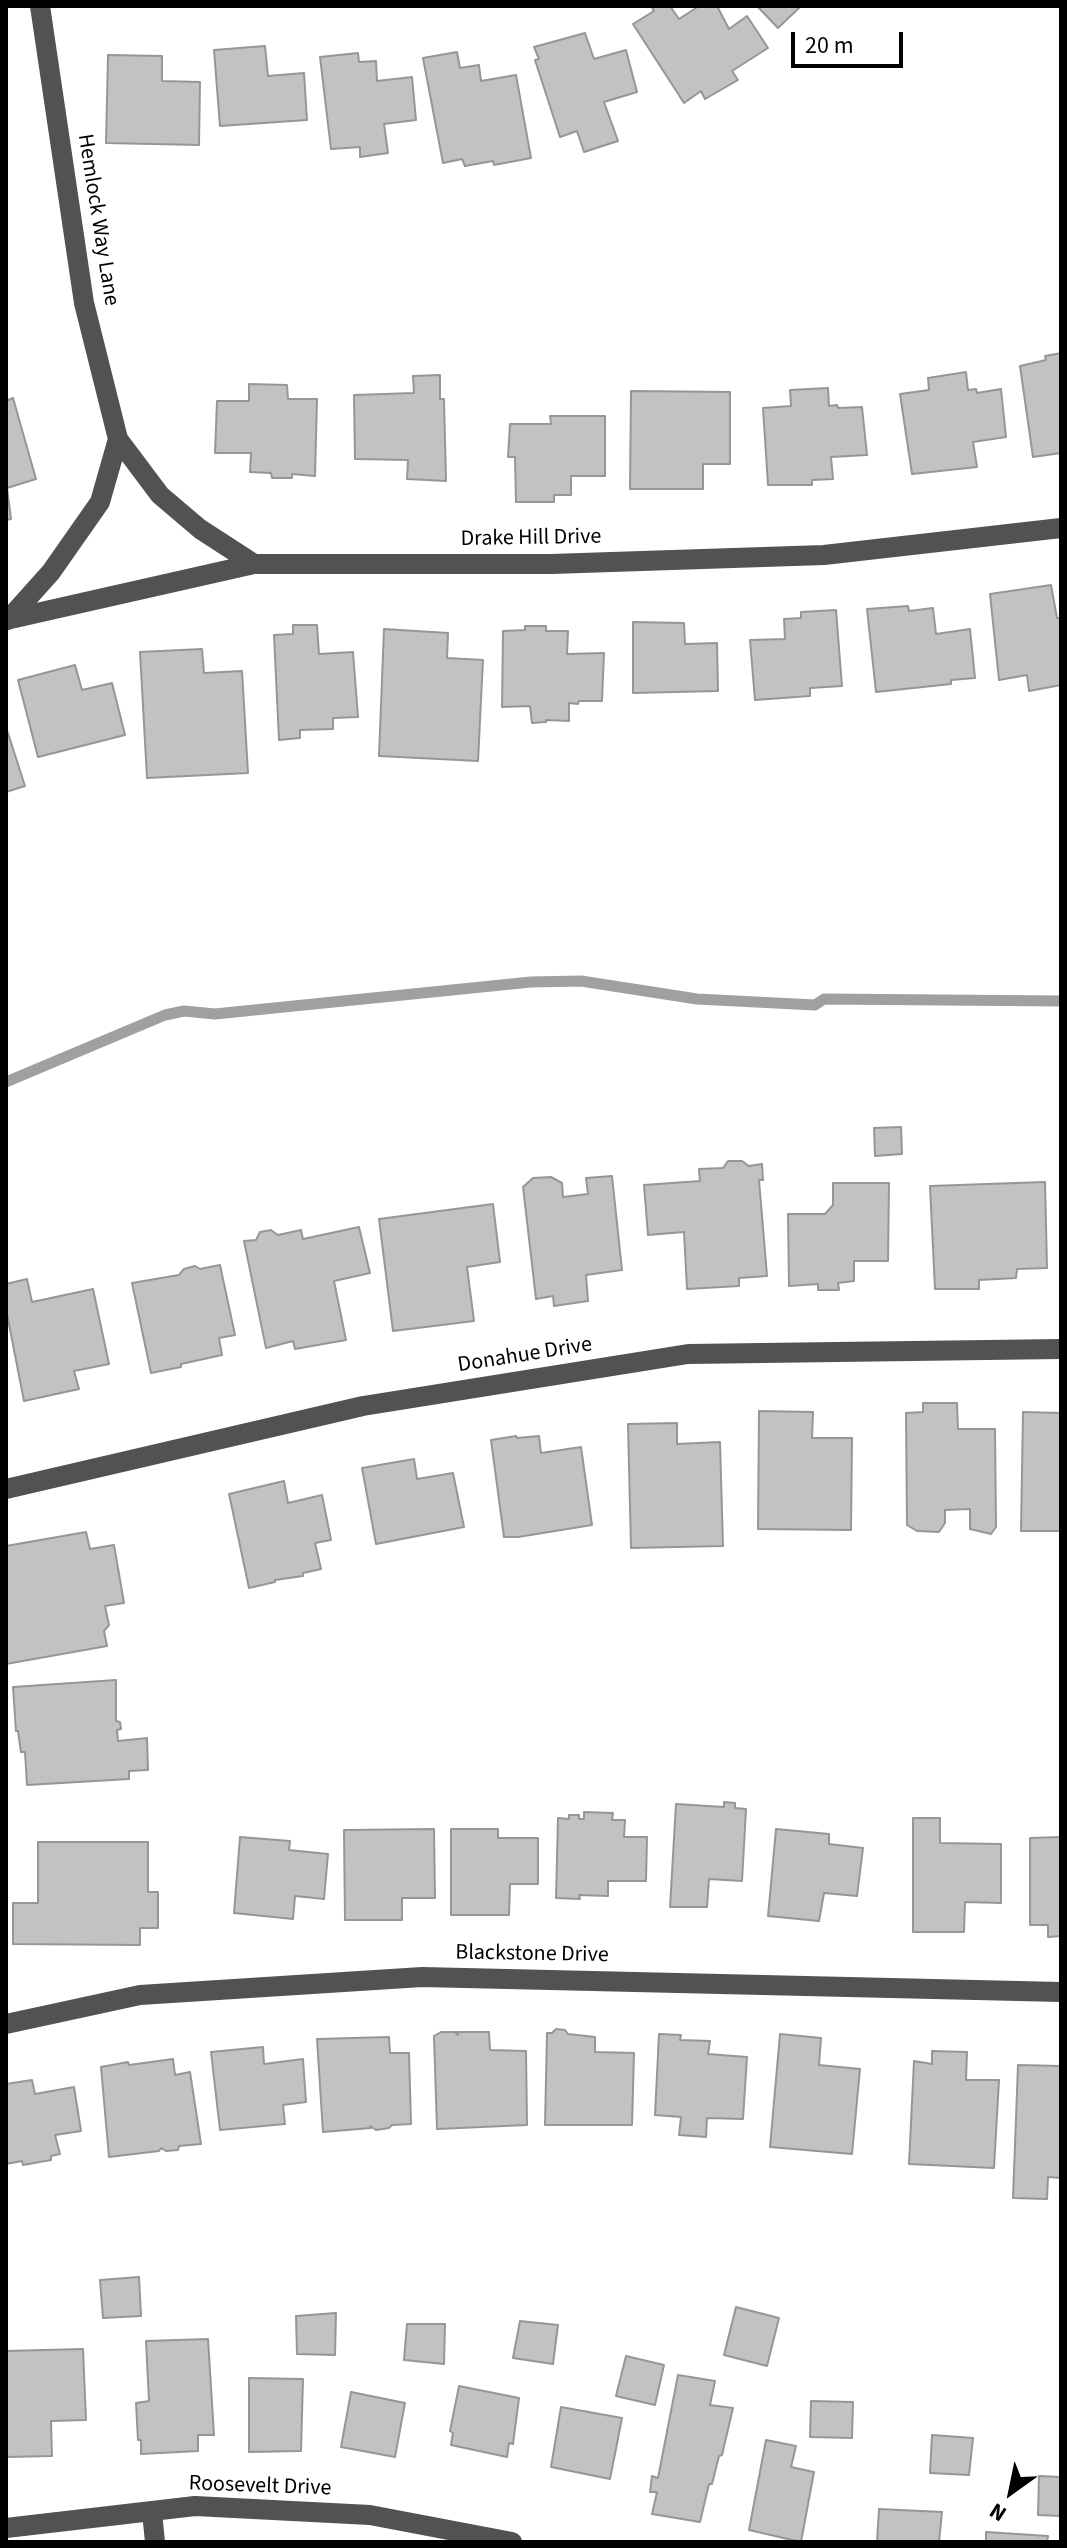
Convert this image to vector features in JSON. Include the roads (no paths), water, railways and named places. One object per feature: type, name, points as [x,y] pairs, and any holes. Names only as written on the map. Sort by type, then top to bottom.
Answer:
[{"type":"street","name":"Hemlock Way Lane","points":[[40,6],[84,303],[118,439],[160,495],[200,529],[254,564]]},
{"type":"street","name":"Hemlock Way Lane","points":[[7,620],[51,572],[100,502],[118,439]]},
{"type":"street","name":"Drake Hill Drive","points":[[7,620],[254,564],[551,564],[824,555],[1061,528]]},
{"type":"street","name":"Donahue Drive","points":[[6,1489],[363,1406],[688,1354],[1061,1349]]},
{"type":"street","name":"Blackstone Drive","points":[[6,2024],[140,1995],[422,1977],[1061,1992]]},
{"type":"street","name":"Roosevelt Drive","points":[[6,2528],[195,2506],[370,2515],[468,2538],[512,2542]]},
{"type":"street","points":[[152,2512],[155,2542]]},
{"type":"waterway","points":[[6,1082],[165,1015],[184,1011],[215,1014],[531,982],[581,981],[697,999],[815,1005],[824,999],[1061,1001]]}]
